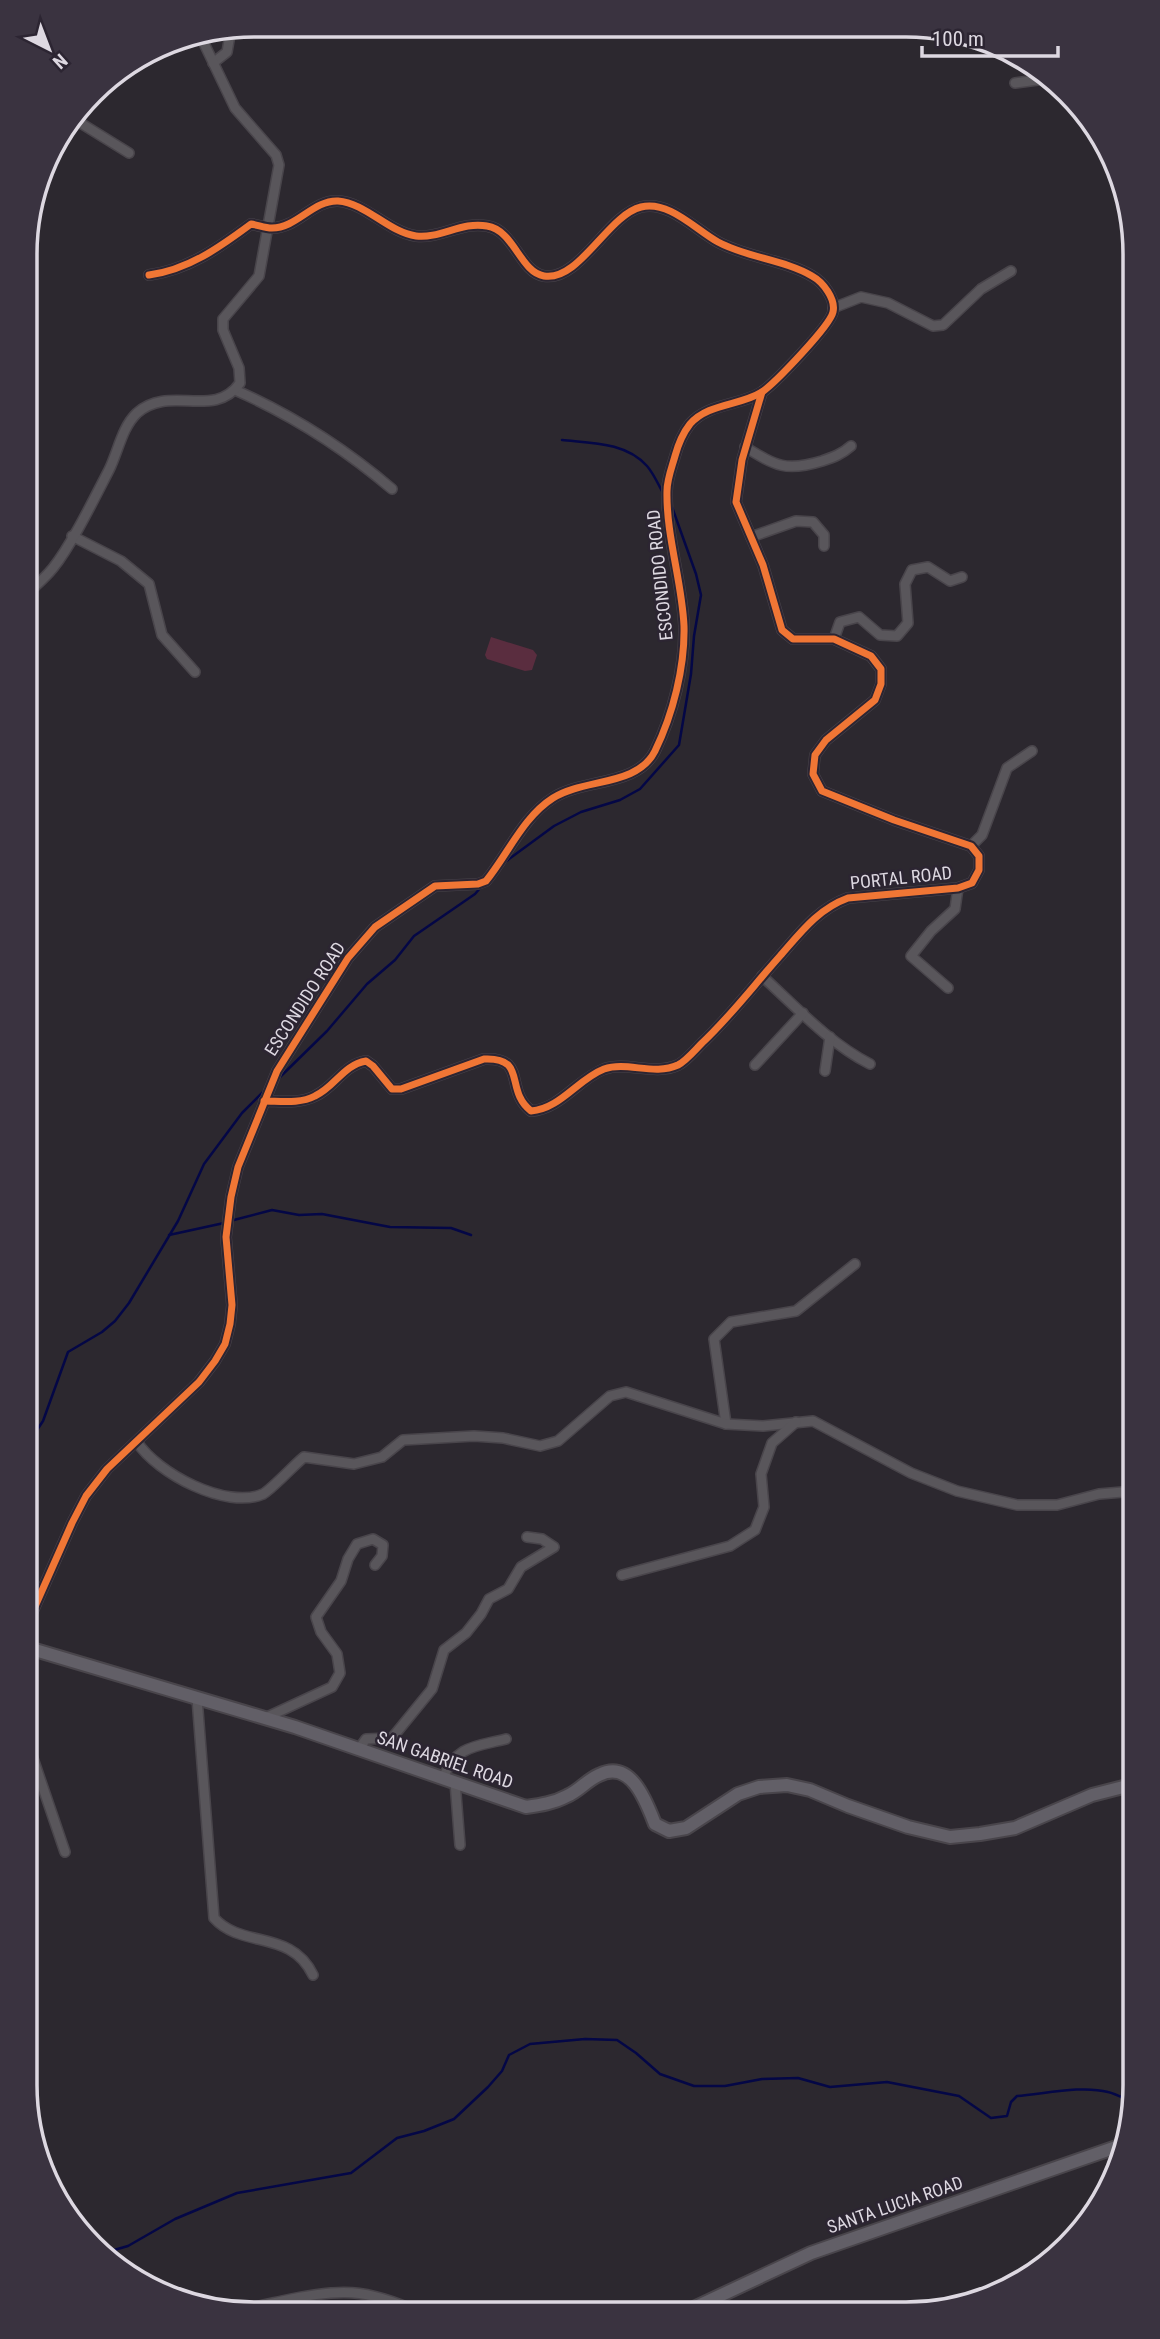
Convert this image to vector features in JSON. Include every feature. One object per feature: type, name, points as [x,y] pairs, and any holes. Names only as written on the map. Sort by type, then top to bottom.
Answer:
[{"type":"street","points":[[213,63],[227,52],[229,39]]},
{"type":"street","points":[[37,584],[53,567],[72,536],[112,464],[127,425],[138,412],[159,402],[221,400],[240,383],[239,368],[223,330],[223,319],[259,276],[270,228],[279,165],[278,159],[235,108],[204,43]]},
{"type":"street","points":[[1015,83],[1036,80]]},
{"type":"street","points":[[81,123],[129,153]]},
{"type":"street","points":[[149,275],[171,272],[219,248],[251,224],[270,228],[285,226],[324,204],[339,201],[412,235],[420,236],[469,225],[484,225],[497,229],[535,272],[550,276],[560,274],[572,266],[631,211],[650,206],[677,215],[725,246],[813,276],[828,293],[833,307],[861,297],[888,303],[933,326],[943,325],[981,289],[1011,271]]},
{"type":"street","name":"ESCONDIDO ROAD","points":[[37,1602],[79,1508],[107,1469],[199,1382],[225,1344],[232,1305],[226,1237],[238,1167],[277,1071],[348,958],[374,927],[435,886],[478,884],[486,881],[520,832],[552,799],[572,788],[634,771],[650,759],[669,713],[683,655],[684,622],[673,558],[667,487],[677,448],[688,426],[698,416],[761,392],[818,336],[828,323],[833,307]]},
{"type":"street","points":[[235,390],[297,422],[363,464],[392,489]]},
{"type":"street","name":"PORTAL ROAD","points":[[264,1101],[300,1101],[315,1097],[349,1067],[366,1061],[392,1089],[401,1089],[484,1059],[499,1058],[508,1062],[517,1096],[522,1104],[531,1111],[540,1111],[553,1105],[588,1077],[607,1068],[656,1070],[679,1065],[711,1034],[807,926],[831,904],[848,898],[958,888],[972,883],[979,870],[979,856],[971,846],[894,820],[822,791],[813,774],[815,755],[826,740],[875,700],[881,684],[881,669],[871,656],[834,639],[793,639],[782,630],[763,565],[736,502],[745,447],[761,392]]},
{"type":"street","points":[[745,447],[772,464],[799,468],[842,454],[851,446]]},
{"type":"street","points":[[751,537],[796,521],[813,522],[824,535],[824,546]]},
{"type":"street","points":[[72,536],[121,561],[149,584],[162,635],[195,672]]},
{"type":"street","points":[[834,639],[840,622],[859,617],[880,635],[897,636],[908,623],[905,584],[912,570],[928,567],[950,580],[962,577]]},
{"type":"street","points":[[971,846],[982,835],[1007,768],[1031,751]]},
{"type":"street","points":[[948,988],[911,956],[931,931],[955,909],[958,888]]},
{"type":"street","points":[[762,976],[830,1037],[870,1064]]},
{"type":"street","points":[[755,1065],[803,1013]]},
{"type":"street","points":[[825,1071],[830,1037]]},
{"type":"street","points":[[726,1424],[714,1339],[731,1322],[796,1311],[855,1264]]},
{"type":"street","points":[[137,1442],[161,1466],[182,1480],[213,1494],[233,1498],[263,1493],[304,1457],[354,1464],[382,1457],[403,1440],[474,1436],[503,1438],[540,1446],[558,1441],[610,1396],[626,1392],[726,1424],[763,1426],[813,1421],[911,1473],[957,1491],[1006,1503],[1035,1507],[1057,1505],[1098,1494],[1123,1492]]},
{"type":"street","points":[[622,1575],[730,1546],[755,1530],[764,1507],[761,1474],[772,1443],[796,1422]]},
{"type":"street","points":[[359,1749],[366,1739],[392,1738],[432,1689],[444,1650],[466,1633],[489,1599],[508,1589],[521,1567],[554,1547],[542,1539],[527,1537]]},
{"type":"street","points":[[265,1718],[332,1687],[340,1672],[337,1654],[321,1632],[316,1617],[341,1581],[348,1559],[357,1544],[373,1539],[383,1545],[382,1556],[375,1565]]},
{"type":"street","name":"SAN GABRIEL ROAD","points":[[37,1651],[265,1718],[526,1807],[547,1804],[568,1796],[600,1774],[617,1771],[632,1779],[655,1824],[668,1830],[686,1828],[738,1794],[759,1787],[787,1785],[810,1790],[908,1827],[950,1837],[1015,1828],[1092,1795],[1123,1787]]},
{"type":"street","points":[[197,1698],[214,1918],[223,1928],[286,1947],[306,1961],[313,1975]]},
{"type":"street","points":[[460,1845],[449,1780],[450,1761],[467,1749],[506,1739]]},
{"type":"street","points":[[37,1770],[65,1852]]},
{"type":"street","name":"SANTA LUCIA ROAD","points":[[707,2302],[811,2253],[1114,2148]]},
{"type":"street","points":[[278,2302],[336,2291],[382,2297],[394,2302]]},
{"type":"shaded area","points":[[491,637],[533,650],[537,655],[532,670],[525,671],[487,659],[485,655]]},
{"type":"waterway","points":[[562,440],[608,445],[629,452],[647,466],[664,495]]},
{"type":"waterway","points":[[505,862],[554,826],[581,812],[620,800],[640,789],[679,745],[701,595],[672,507]]},
{"type":"waterway","points":[[279,1078],[327,1031],[367,984],[395,960],[414,936],[475,894],[481,887]]},
{"type":"waterway","points":[[37,1430],[43,1421],[68,1352],[102,1332],[129,1303],[178,1221],[204,1164],[242,1113],[266,1089]]},
{"type":"waterway","points":[[230,1221],[272,1210],[299,1215],[322,1214],[390,1227],[451,1228],[471,1235]]},
{"type":"waterway","points":[[169,1235],[224,1223]]},
{"type":"waterway","points":[[114,2250],[128,2246],[175,2219],[237,2193],[351,2173],[397,2138],[454,2119],[502,2071],[509,2055],[530,2044],[585,2039],[617,2040],[660,2074],[694,2086],[725,2086],[762,2079],[798,2078],[830,2087],[887,2082],[959,2096],[991,2118],[1007,2116],[1011,2102],[1017,2096],[1087,2089],[1123,2098]]},
{"type":"cycle path","points":[[37,1602],[86,1496],[107,1469],[199,1382],[225,1344],[232,1305],[226,1237],[238,1167],[277,1071],[348,958],[375,927],[435,886],[478,884],[486,881],[524,825],[553,798],[579,787],[609,781],[636,771],[647,763],[655,751],[677,690],[684,642],[683,609],[667,508],[668,482],[679,443],[697,417],[715,408],[753,397],[769,387],[801,354],[833,312],[833,302],[828,291],[812,276],[790,266],[729,247],[682,217],[651,206],[629,213],[581,259],[557,275],[544,276],[536,273],[496,229],[478,225],[434,235],[416,236],[396,229],[358,207],[338,201],[321,205],[281,227],[269,228],[251,224],[190,263],[149,275]]},
{"type":"cycle path","points":[[264,1101],[290,1102],[309,1099],[322,1092],[345,1071],[366,1061],[392,1089],[401,1089],[484,1059],[506,1063],[514,1076],[523,1103],[531,1111],[541,1109],[604,1069],[660,1069],[681,1063],[722,1023],[803,930],[837,903],[848,898],[958,888],[972,883],[979,870],[979,856],[971,846],[894,820],[822,791],[813,774],[815,755],[826,740],[875,700],[881,684],[881,669],[871,656],[834,639],[793,639],[782,630],[763,565],[736,502],[742,460],[762,392]]}]
